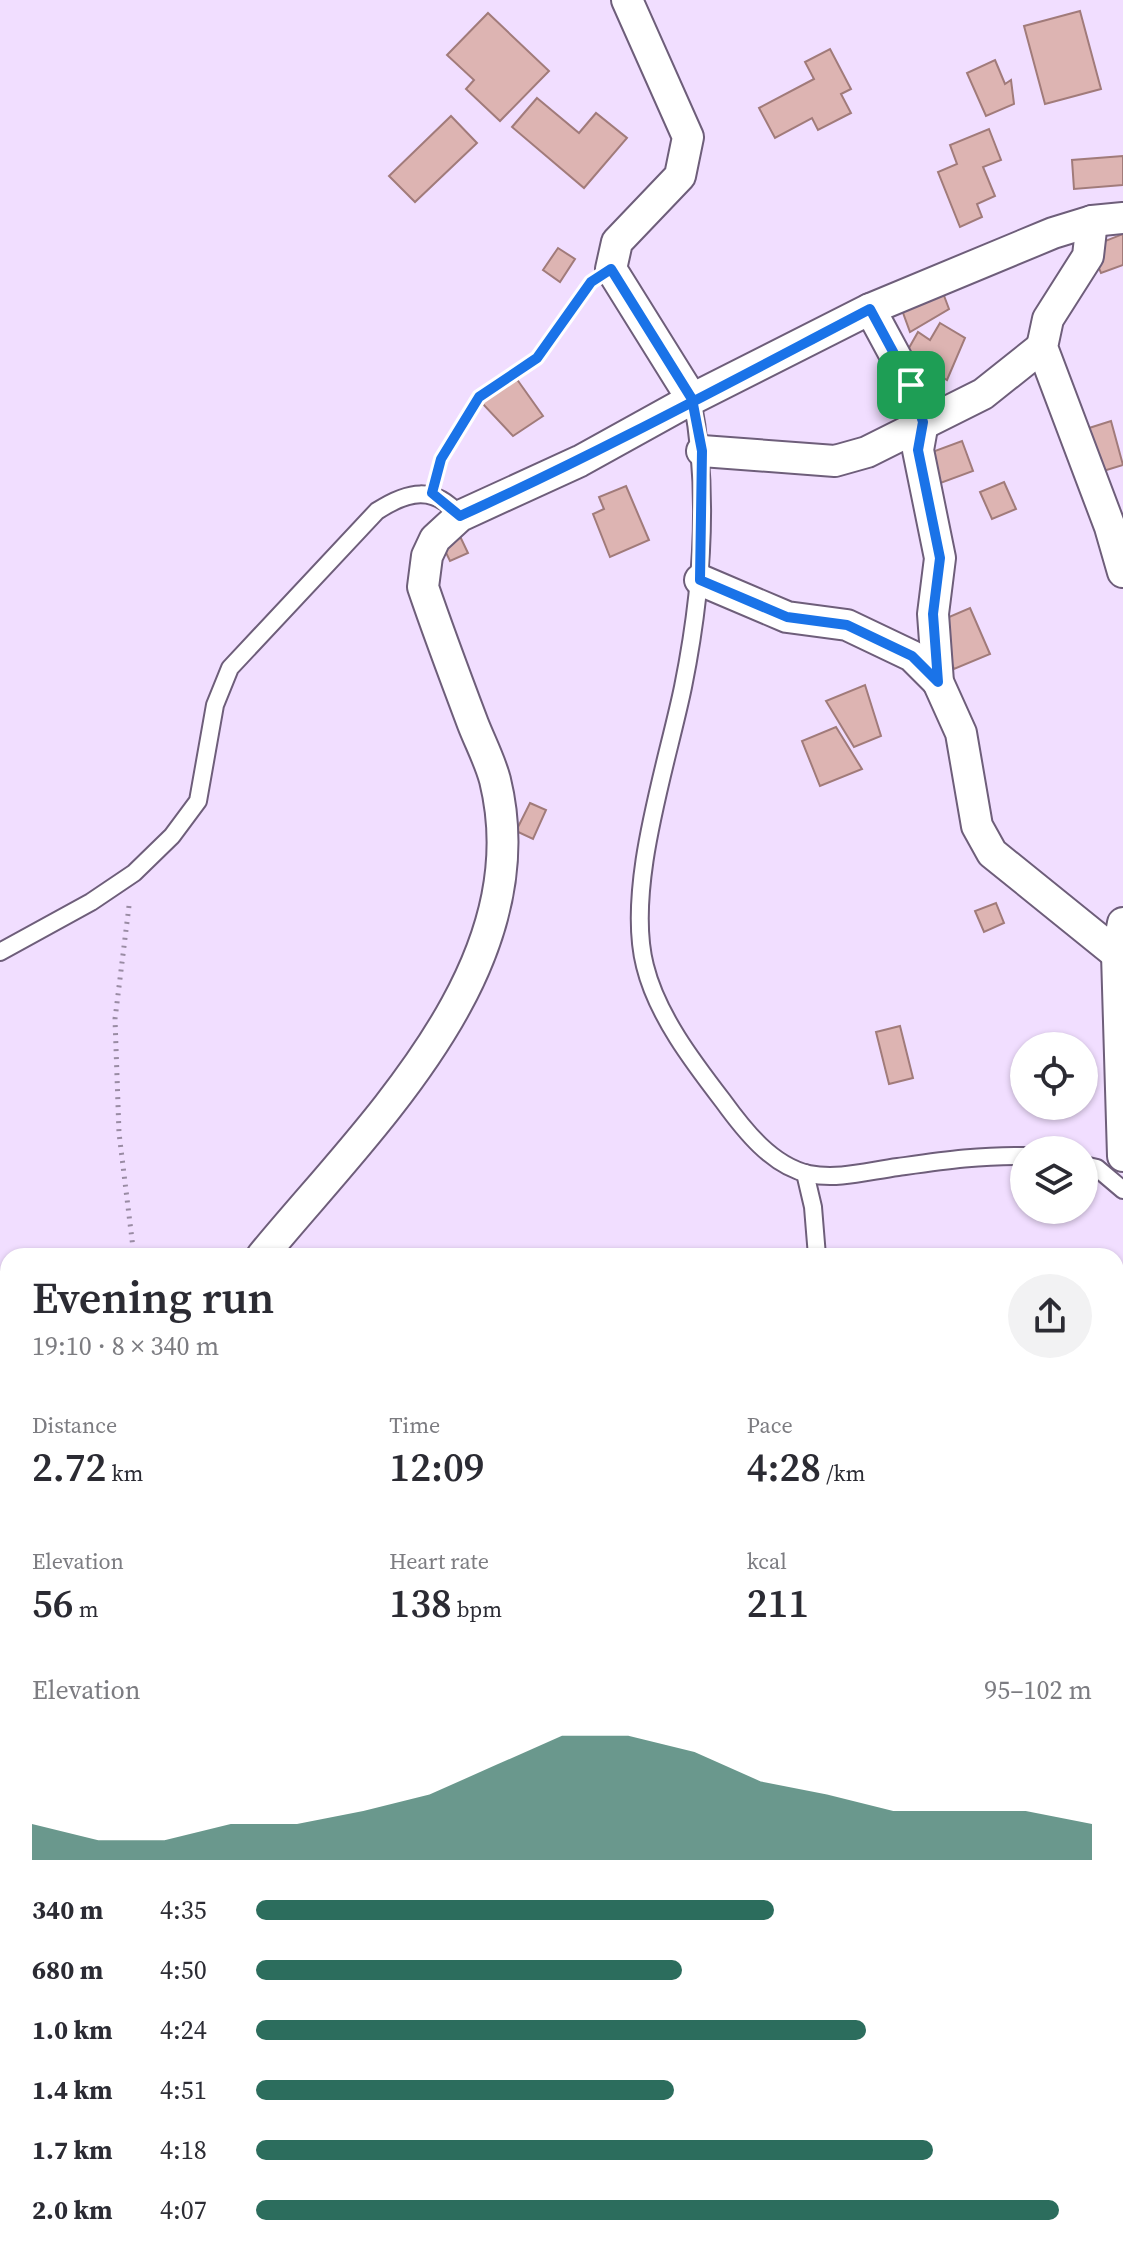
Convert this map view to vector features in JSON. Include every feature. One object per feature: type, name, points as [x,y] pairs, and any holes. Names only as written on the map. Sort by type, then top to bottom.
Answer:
[{"type":"street","points":[[627,0],[688,137],[680,176],[617,242],[611,269],[692,399]]},
{"type":"street","points":[[269,1248],[364,1136],[430,1051],[455,1009],[492,911],[500,866],[495,780],[423,587],[427,556],[435,539],[460,516],[580,461],[692,399],[870,309],[1092,221],[1123,218]]},
{"type":"street","points":[[1092,221],[1088,256],[1048,319],[1042,347],[1110,527],[1123,572]]},
{"type":"street","points":[[870,309],[911,385],[923,422],[918,450],[940,558],[933,614],[938,682],[961,733],[977,826],[992,853],[1117,954]]},
{"type":"street","points":[[702,451],[835,461],[867,452],[983,394],[1042,347]]},
{"type":"street","points":[[700,580],[787,617],[847,625],[912,656],[938,682]]},
{"type":"street","points":[[1123,923],[1117,954],[1123,1156]]},
{"type":"lane","points":[[692,399],[702,451],[700,580],[684,684],[650,835],[641,908],[644,966],[691,1058],[730,1111],[775,1160],[805,1173],[831,1177],[978,1155],[1010,1156]]},
{"type":"lane","points":[[0,952],[134,873],[172,836],[198,801],[215,705],[230,668],[377,511],[396,499],[420,492],[432,493],[460,516]]},
{"type":"lane","points":[[1098,1169],[1123,1190]]},
{"type":"lane","points":[[805,1173],[813,1207],[816,1248]]},
{"type":"path","points":[[432,493],[441,459],[479,397],[537,358],[591,282],[611,269]]},
{"type":"path","points":[[133,1248],[119,1133],[115,1019],[134,873]]},
{"type":"building","points":[[1080,11],[1101,89],[1045,104],[1024,26]]},
{"type":"building","points":[[488,13],[549,71],[500,121],[466,89],[474,80],[447,55]]},
{"type":"building","points":[[830,49],[851,89],[841,94],[851,113],[818,130],[812,118],[775,138],[759,108],[814,79],[805,62]]},
{"type":"building","points":[[995,60],[1005,84],[1011,80],[1014,104],[986,116],[967,73]]},
{"type":"building","points":[[537,98],[579,133],[596,113],[627,138],[584,188],[512,127]]},
{"type":"building","points":[[451,116],[477,143],[415,202],[389,176]]},
{"type":"building","points":[[989,129],[1001,160],[983,167],[995,196],[977,204],[982,217],[960,227],[938,172],[957,164],[950,145]]},
{"type":"building","points":[[1123,156],[1123,185],[1074,189],[1072,160]]},
{"type":"building","points":[[1123,234],[1123,265],[1101,273],[1090,247]]},
{"type":"building","points":[[558,248],[575,259],[560,282],[543,270]]},
{"type":"building","points":[[943,293],[949,309],[910,332],[902,310]]},
{"type":"building","points":[[940,323],[965,338],[947,380],[905,355],[918,332],[930,340]]},
{"type":"building","points":[[516,378],[543,416],[513,436],[481,402]]},
{"type":"building","points":[[1111,421],[1123,465],[1100,472],[1086,429]]},
{"type":"building","points":[[962,441],[973,471],[935,485],[924,455]]},
{"type":"building","points":[[1004,482],[1016,509],[992,519],[980,492]]},
{"type":"building","points":[[626,486],[649,540],[610,557],[593,514],[604,509],[599,497]]},
{"type":"building","points":[[457,530],[468,553],[450,561],[439,538]]},
{"type":"building","points":[[970,608],[990,654],[954,669],[935,623]]},
{"type":"building","points":[[865,685],[881,736],[854,747],[826,701]]},
{"type":"building","points":[[836,727],[862,769],[820,786],[802,741]]},
{"type":"building","points":[[530,803],[546,810],[533,839],[516,831]]},
{"type":"building","points":[[996,903],[1004,923],[984,932],[975,911]]},
{"type":"building","points":[[900,1026],[913,1078],[889,1084],[876,1032]]},
{"type":"route","points":[[911,385],[870,309],[692,399],[580,461],[460,516],[432,493],[441,459],[479,397],[537,358],[591,282],[611,269],[692,399],[702,451],[700,580],[787,617],[847,625],[912,656],[938,682],[933,614],[940,558],[918,450],[923,422],[911,385]]}]
